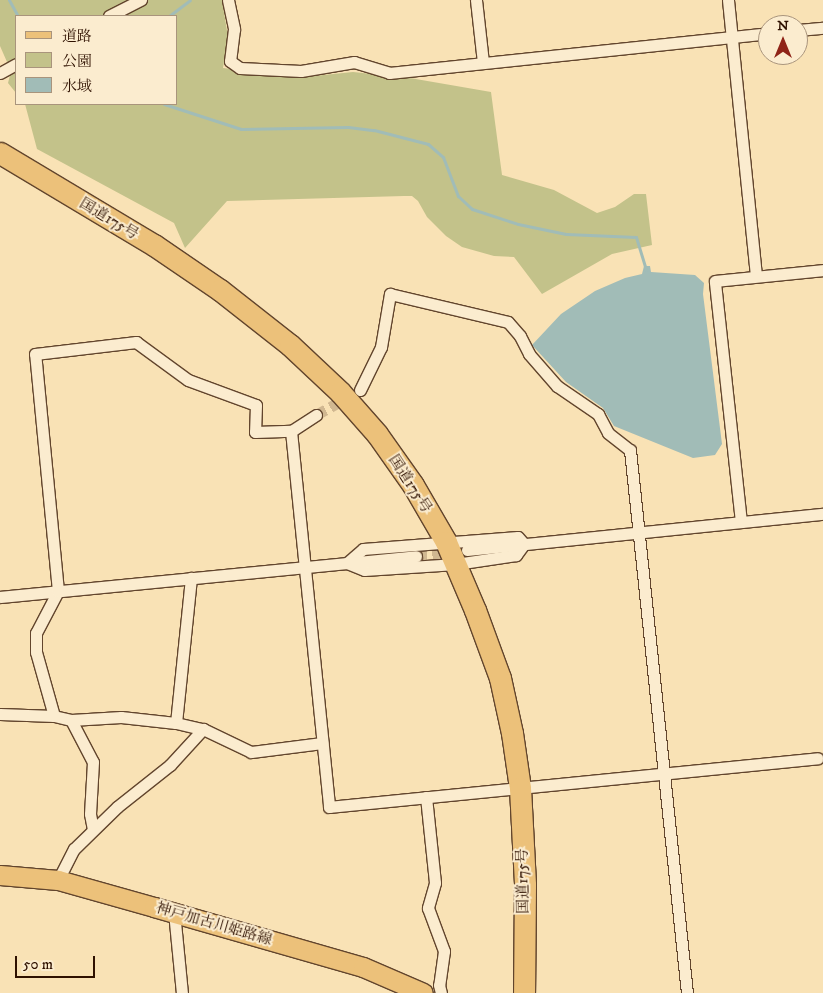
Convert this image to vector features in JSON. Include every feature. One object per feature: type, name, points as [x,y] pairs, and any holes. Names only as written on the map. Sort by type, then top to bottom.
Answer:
[{"type":"highway","name":"国道175号","points":[[0,153],[154,245],[220,290],[290,345],[340,392],[377,434],[413,485],[446,542],[461,557],[500,678],[512,733],[520,788],[525,885],[524,993]]},
{"type":"main road","name":"神戸加古川姫路線","points":[[0,875],[58,880],[174,912],[363,967],[423,993]]},
{"type":"street","points":[[111,15],[141,0]]},
{"type":"street","points":[[228,0],[234,29],[230,61],[240,68],[301,72],[354,62],[389,73],[758,34]]},
{"type":"street","points":[[476,0],[483,62]]},
{"type":"street","points":[[728,0],[756,276]]},
{"type":"street","points":[[808,29],[823,28]]},
{"type":"street","points":[[0,73],[15,65]]},
{"type":"street","points":[[741,522],[715,281],[823,270]]},
{"type":"street","points":[[360,390],[381,347],[390,294],[508,322],[520,336],[529,354],[557,386],[598,414],[608,433],[630,450],[687,993]]},
{"type":"street","points":[[54,716],[36,652],[36,633],[58,591],[35,354],[136,342],[188,380],[256,405],[255,432],[291,431],[316,415]]},
{"type":"street","points":[[291,431],[303,568],[329,807],[818,758]]},
{"type":"street","points":[[347,563],[364,570],[461,557],[524,544],[823,514]]},
{"type":"street","points":[[347,563],[363,549],[518,537],[524,544]]},
{"type":"street","points":[[461,557],[516,555],[524,544]]},
{"type":"street","points":[[0,597],[416,556]]},
{"type":"street","points":[[176,723],[192,578]]},
{"type":"street","points":[[0,714],[54,716],[71,720],[121,717],[176,723],[203,729],[251,752],[322,743]]},
{"type":"street","points":[[71,720],[93,762],[90,814],[93,830]]},
{"type":"street","points":[[58,880],[74,849],[117,807],[170,765],[203,729]]},
{"type":"street","points":[[426,797],[435,883],[428,908],[444,951],[439,985],[441,993]]},
{"type":"street","points":[[174,912],[182,993]]},
{"type":"green space","points":[[0,0],[222,0],[228,37],[223,68],[304,77],[353,72],[410,78],[491,92],[502,175],[554,190],[597,213],[615,207],[634,194],[646,194],[652,245],[612,254],[542,294],[514,257],[494,256],[462,247],[446,236],[427,217],[418,201],[412,196],[404,196],[227,201],[185,248],[174,223],[37,149],[25,105],[178,105],[178,15],[15,15],[15,92],[8,83],[11,71],[0,46]]},
{"type":"water","points":[[644,266],[650,266],[651,272],[695,275],[704,283],[703,294],[722,444],[715,455],[693,458],[614,426],[603,408],[566,382],[532,345],[561,314],[595,291],[625,278],[642,274]]},
{"type":"waterway","points":[[9,0],[17,15]]},
{"type":"waterway","points":[[170,15],[190,0]]},
{"type":"waterway","points":[[167,105],[241,129],[348,127],[374,130],[428,144],[443,157],[458,196],[472,209],[518,224],[566,234],[636,237],[646,269]]},
{"type":"tunnel","points":[[316,415],[348,397]]},
{"type":"tunnel","points":[[416,556],[453,552]]}]
